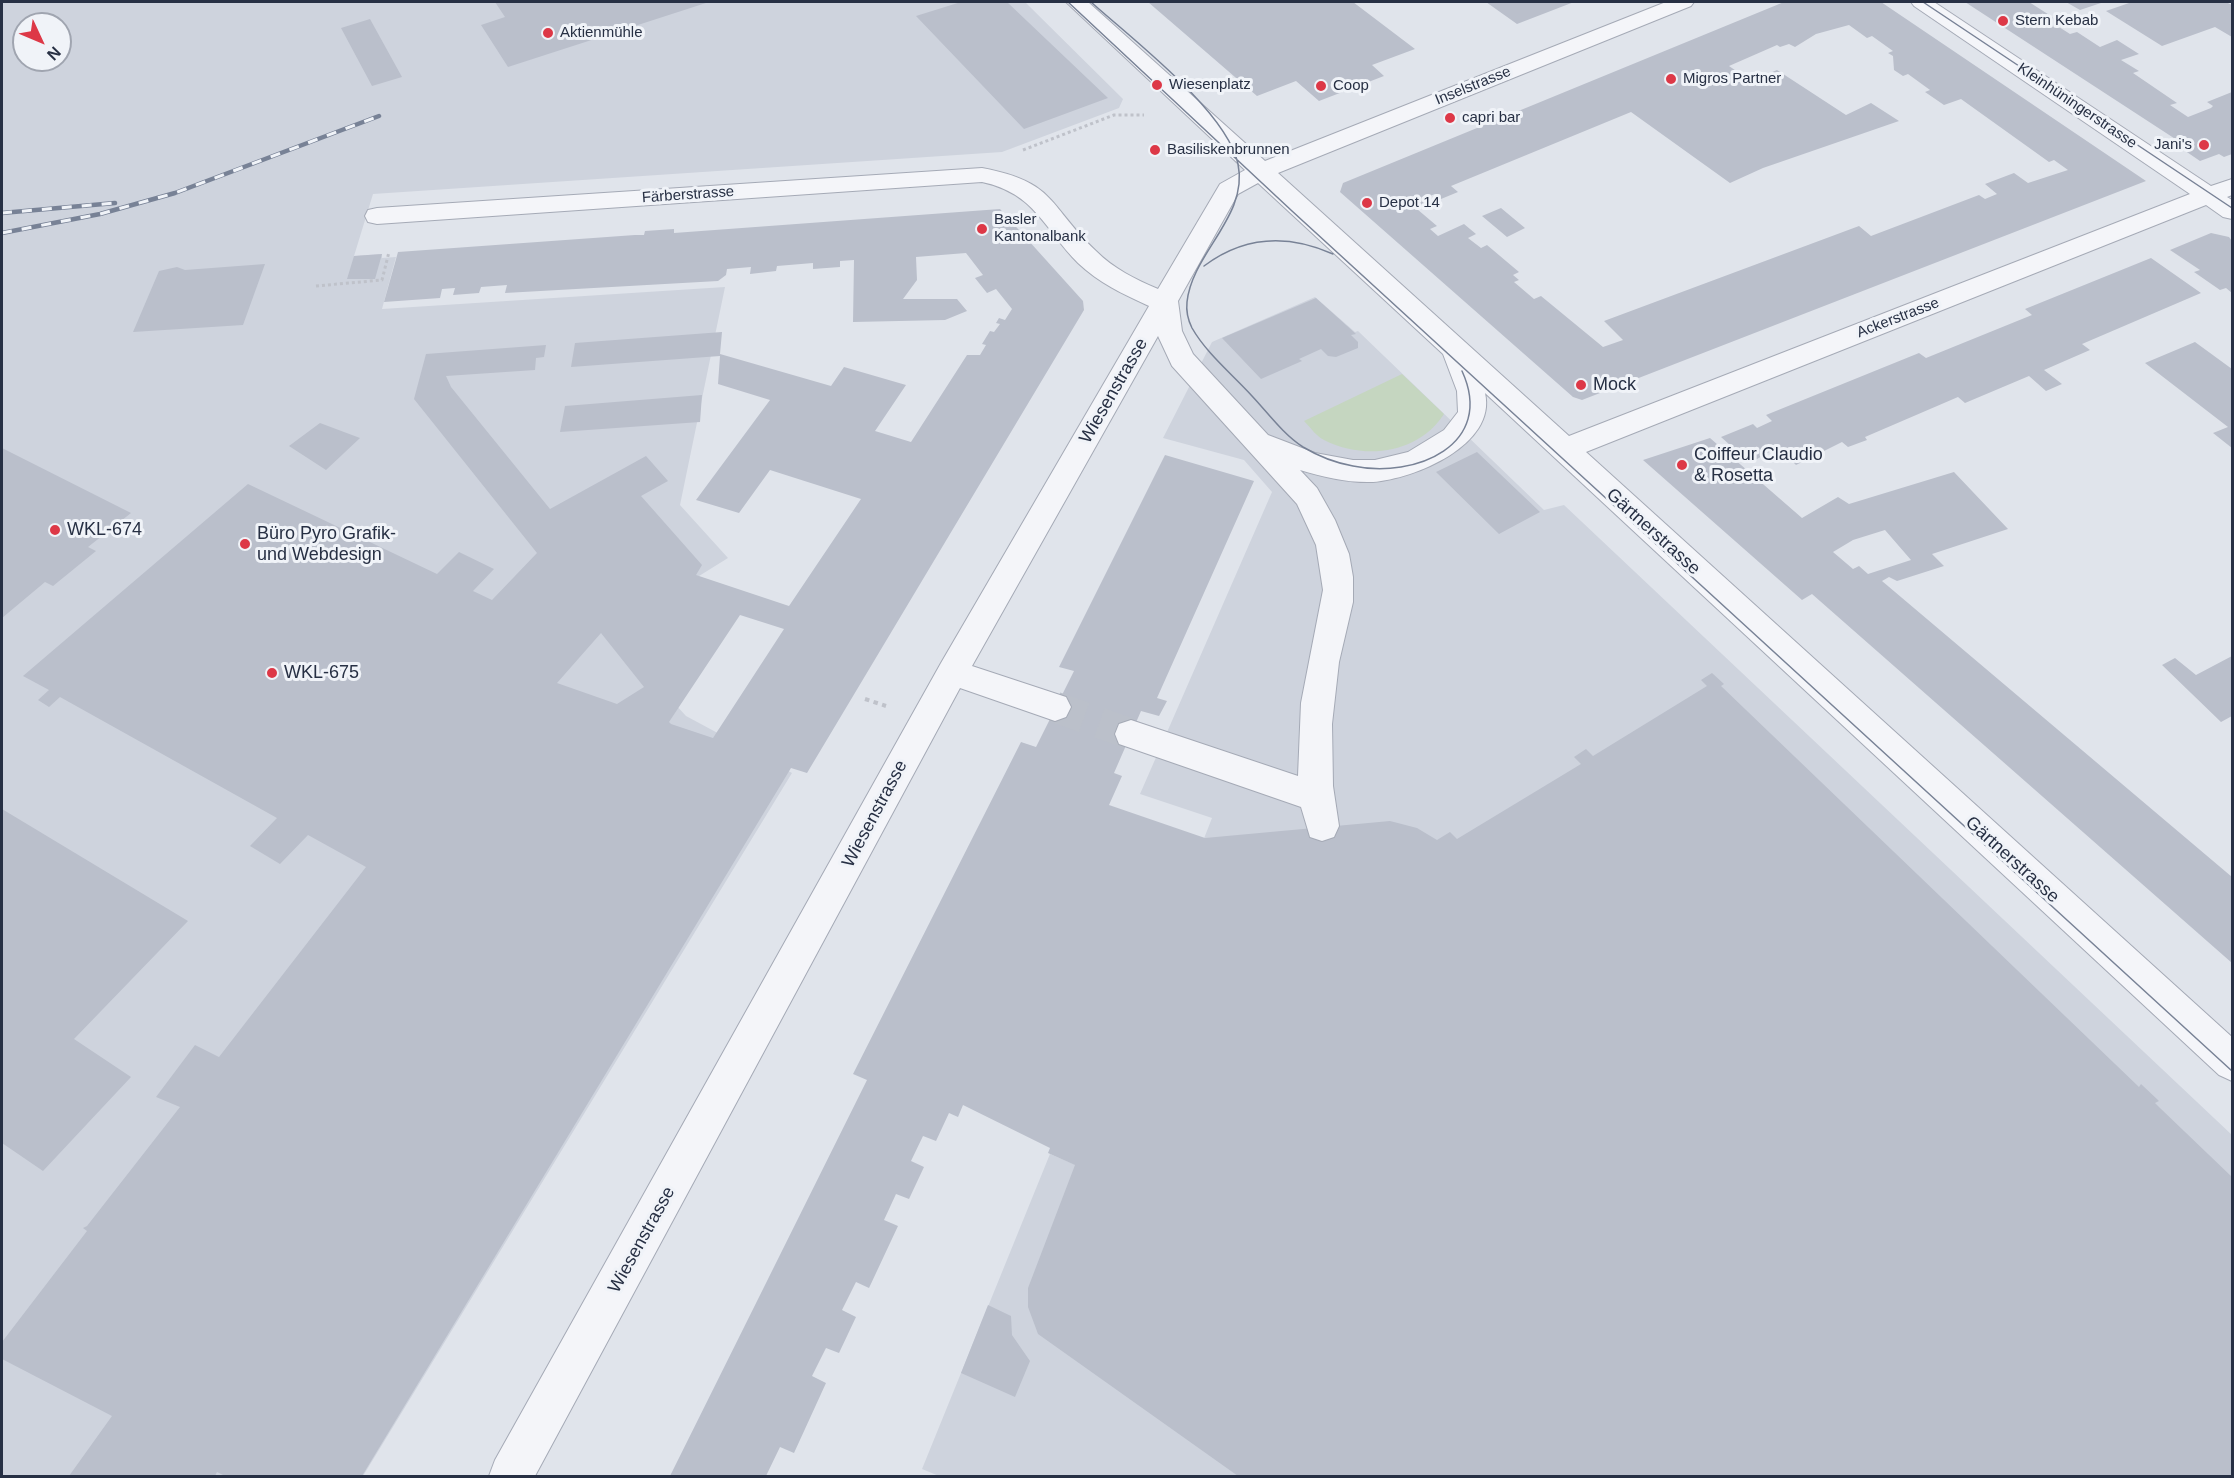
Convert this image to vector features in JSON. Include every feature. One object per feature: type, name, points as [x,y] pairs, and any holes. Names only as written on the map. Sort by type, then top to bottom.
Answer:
[{"type":"street","name":"Gärtnerstrasse","points":[[1076,2],[2232,1062]]},
{"type":"street","name":"Inselstrasse","points":[[1262,171],[1684,2]]},
{"type":"street","name":"Kleinhüningerstrasse","points":[[1921,2],[2221,190],[2232,211]]},
{"type":"street","name":"Färberstrasse","points":[[388,215],[986,168]]},
{"type":"street","points":[[986,168],[1018,183],[1034,194],[1099,269],[1166,303],[1169,331],[1182,359],[1307,496],[1322,522],[1336,564],[1337,613],[1323,662],[1313,752],[1319,812],[1131,734]]},
{"type":"street","name":"Wiesenstrasse","points":[[511,1476],[952,672],[1166,303],[1229,189],[1262,171]]},
{"type":"street","name":"Ackerstrasse","points":[[1563,450],[2221,190]]},
{"type":"street","points":[[1256,440],[1297,459],[1361,474],[1418,463],[1459,435],[1472,411],[1471,394],[1454,350]]},
{"type":"street","points":[[952,672],[1055,707]]},
{"type":"path","points":[[986,168],[1025,147],[1114,115],[1152,116]]},
{"type":"path","points":[[316,286],[382,280],[388,215]]},
{"type":"shaded area","points":[[2,2],[1025,2],[1123,99],[1119,108],[1002,152],[373,194],[354,256],[382,254],[382,258],[396,257],[382,309],[725,287],[680,505],[728,558],[609,632],[686,716],[792,773],[363,1476],[2,1476]]},
{"type":"shaded area","points":[[1315,297],[1355,332],[1358,331],[1544,510],[1564,505],[2232,1135],[2232,1476],[939,1476],[922,1469],[1050,1154],[1076,1165],[1212,818],[1140,794],[1272,492],[1244,460],[1163,438],[1212,342]]},
{"type":"green space","points":[[1402,374],[1444,414],[1421,437],[1406,445],[1390,450],[1374,451],[1340,447],[1321,439],[1304,421]]},
{"type":"building","name":"Aktienmühle","points":[[495,2],[709,2],[508,67],[481,25],[505,17]]},
{"type":"building","points":[[961,2],[1007,2],[1108,98],[1024,129],[916,16]]},
{"type":"building","points":[[1148,2],[1353,2],[1415,49],[1372,65],[1384,76],[1319,101],[1296,81],[1257,96]]},
{"type":"building","points":[[1486,2],[1574,2],[1517,24]]},
{"type":"building","points":[[1784,2],[1881,2],[2146,181],[1582,400],[1573,397],[1340,192],[1343,183]],"holes":[[[1849,25],[1867,38],[1872,36],[1893,51],[1888,53],[1893,56],[1894,70],[1903,76],[1908,74],[1930,90],[1925,92],[1944,105],[1961,99],[2049,162],[2054,160],[2068,170],[2028,183],[2014,173],[1985,184],[1997,194],[1985,199],[1979,195],[1871,236],[1859,226],[1604,321],[1623,340],[1603,347],[1541,296],[1534,299],[1514,282],[1519,280],[1513,275],[1519,272],[1487,245],[1481,248],[1468,238],[1476,234],[1464,224],[1438,236],[1430,229],[1437,226],[1417,209],[1428,204],[1422,199],[1435,194],[1441,199],[1458,192],[1451,186],[1631,112],[1730,183],[1763,168],[1899,121],[1871,103],[1846,115],[1777,70],[1751,81],[1729,66],[1777,45],[1780,47],[1789,44],[1795,47],[1816,34]]]},
{"type":"building","points":[[1965,2],[2029,2],[2065,25],[2059,27],[2070,34],[2077,32],[2100,47],[2117,40],[2139,54],[2121,60],[2139,71],[2133,73],[2177,103],[2170,105],[2188,117],[2213,106],[2207,102],[2232,92],[2232,154],[2224,157],[2219,154],[2200,161],[2178,146],[2183,144]]},
{"type":"building","points":[[2066,2],[2104,2],[2080,10]]},
{"type":"building","points":[[2126,2],[2226,2],[2232,5],[2232,37],[2215,27],[2162,46],[2106,11],[2129,3]]},
{"type":"building","points":[[370,19],[402,77],[372,86],[341,28]]},
{"type":"building","points":[[1501,208],[1525,228],[1507,237],[1482,216]]},
{"type":"building","points":[[1000,209],[1083,301],[1084,310],[807,773],[791,768],[362,1476],[225,1476],[217,1472],[215,1476],[69,1476],[112,1416],[2,1359],[2,1342],[87,1231],[83,1228],[87,1226],[180,1107],[156,1097],[195,1045],[219,1057],[366,867],[308,835],[280,864],[250,846],[277,818],[60,697],[49,707],[38,700],[49,690],[23,676],[248,484],[437,574],[459,552],[494,569],[473,591],[492,600],[537,553],[414,399],[426,354],[546,345],[544,357],[536,358],[535,370],[446,376],[451,387],[550,509],[646,456],[668,481],[641,496],[702,565],[696,575],[789,606],[861,499],[770,470],[739,513],[696,500],[770,400],[718,384],[720,356],[571,367],[575,343],[722,332],[720,354],[831,386],[844,367],[906,385],[875,431],[911,442],[967,355],[980,355],[986,345],[982,344],[990,331],[994,332],[1000,324],[996,323],[999,318],[1005,320],[1012,309],[996,289],[987,293],[975,278],[983,275],[966,253],[916,257],[917,280],[903,299],[957,299],[967,311],[945,320],[853,322],[854,260],[840,261],[840,267],[813,269],[813,263],[777,266],[776,271],[750,274],[751,267],[727,269],[726,275],[718,281],[505,293],[507,285],[481,287],[479,293],[453,295],[455,288],[442,289],[440,298],[384,302],[398,252],[644,235],[645,231],[674,229],[674,233]],"holes":[[[740,615],[784,629],[713,738],[671,724],[669,722]],[[601,633],[644,687],[617,704],[557,683]]]},
{"type":"building","points":[[2211,233],[2229,237],[2232,241],[2232,293],[2226,288],[2220,290],[2194,272],[2200,270],[2170,250]]},
{"type":"building","points":[[382,254],[375,279],[347,279],[354,256]]},
{"type":"building","points":[[2151,258],[2201,293],[2082,344],[2090,350],[2044,370],[2062,384],[2046,391],[2029,376],[1965,403],[1958,397],[1865,437],[1867,440],[1848,447],[1842,442],[1796,465],[1778,447],[1750,463],[1721,437],[1753,424],[1757,428],[1772,421],[1766,415],[1919,353],[1926,358],[2032,315],[2025,309]]},
{"type":"building","points":[[265,264],[243,325],[133,332],[159,271],[177,267],[185,270]]},
{"type":"building","points":[[1316,298],[1356,334],[1351,335],[1358,342],[1358,348],[1336,357],[1328,356],[1321,349],[1299,359],[1302,361],[1261,379],[1222,338]]},
{"type":"building","points":[[2195,342],[2232,369],[2232,448],[2213,433],[2228,427],[2145,363]]},
{"type":"building","points":[[702,395],[700,422],[560,432],[565,406]]},
{"type":"building","points":[[320,423],[360,438],[326,470],[289,446]]},
{"type":"building","points":[[1710,438],[1802,518],[1838,497],[1849,504],[1954,472],[2008,529],[1932,554],[1944,566],[1897,581],[1889,577],[1882,581],[2232,877],[2232,963],[1812,594],[1802,600],[1643,460]],"holes":[[[1885,530],[1911,560],[1868,574],[1859,566],[1853,569],[1833,552],[1853,540]]]},
{"type":"building","name":"WKL-674","points":[[2,448],[131,513],[88,547],[96,551],[53,586],[45,582],[2,618]]},
{"type":"building","points":[[1477,452],[1540,512],[1499,534],[1436,472]]},
{"type":"building","points":[[1165,455],[1254,481],[1157,698],[1167,701],[1159,716],[1141,711],[1114,773],[1122,776],[1109,805],[1205,838],[1390,821],[1417,828],[1437,840],[1450,832],[1457,839],[1581,764],[1574,757],[1586,749],[1593,756],[1707,686],[1701,680],[1712,673],[1724,684],[1721,686],[2139,1087],[2141,1084],[2159,1101],[2155,1103],[2232,1177],[2232,1476],[1238,1476],[1038,1334],[1028,1307],[1028,1288],[1075,1165],[1048,1153],[1050,1148],[963,1105],[958,1117],[949,1113],[936,1141],[923,1136],[911,1161],[924,1167],[909,1199],[896,1194],[884,1220],[898,1226],[869,1288],[856,1282],[842,1310],[856,1317],[839,1353],[826,1348],[812,1376],[826,1383],[794,1453],[780,1447],[766,1476],[670,1476],[867,1080],[853,1074],[1021,742],[1036,747],[1074,671],[1059,667]]},
{"type":"building","points":[[2232,656],[2232,716],[2221,722],[2162,665],[2175,658],[2196,675]]},
{"type":"building","points":[[2,809],[188,921],[74,1039],[131,1077],[43,1171],[2,1143]]},
{"type":"building","points":[[988,1305],[1011,1316],[1012,1335],[1030,1361],[1015,1397],[961,1373]]},
{"type":"tunnel","points":[[1055,707],[1131,734]]},
{"type":"tram line","points":[[1068,2],[1236,159]]},
{"type":"tram line","points":[[1091,2],[1176,77],[1197,99],[1230,143],[1236,159]]},
{"type":"tram line","points":[[1923,2],[2232,208]]},
{"type":"tram line","points":[[1236,159],[2232,1071]]},
{"type":"tram line","points":[[1236,159],[1239,183],[1235,201],[1191,284],[1187,302],[1188,315],[1192,328],[1205,346],[1282,430],[1309,450],[1347,465],[1377,469],[1401,467],[1424,461],[1444,451],[1459,437],[1468,419],[1470,397],[1462,371]]},
{"type":"tram line","points":[[1204,266],[1235,249],[1267,241],[1299,243],[1333,254]]},
{"type":"railway","points":[[2,233],[100,214],[175,193],[379,116]]},
{"type":"railway","points":[[2,213],[115,203]]},
{"type":"place","name":"Stern Kebab","points":[[2003,21]]},
{"type":"place","name":"Aktienmühle","points":[[548,33]]},
{"type":"place","name":"Migros Partner","points":[[1671,79]]},
{"type":"place","name":"Wiesenplatz","points":[[1157,85]]},
{"type":"place","name":"Coop","points":[[1321,86]]},
{"type":"place","name":"capri bar","points":[[1450,118]]},
{"type":"place","name":"Jani's","points":[[2204,145]]},
{"type":"place","name":"Basiliskenbrunnen","points":[[1155,150]]},
{"type":"place","name":"Depot 14","points":[[1367,203]]},
{"type":"place","name":"Basler Kantonalbank","points":[[982,229]]},
{"type":"place","name":"Mock","points":[[1581,385]]},
{"type":"place","name":"Coiffeur Claudio & Rosetta","points":[[1682,465]]},
{"type":"place","name":"WKL-674","points":[[55,530]]},
{"type":"place","name":"Büro Pyro Grafik- und Webdesign","points":[[245,544]]},
{"type":"place","name":"WKL-675","points":[[272,673]]}]
